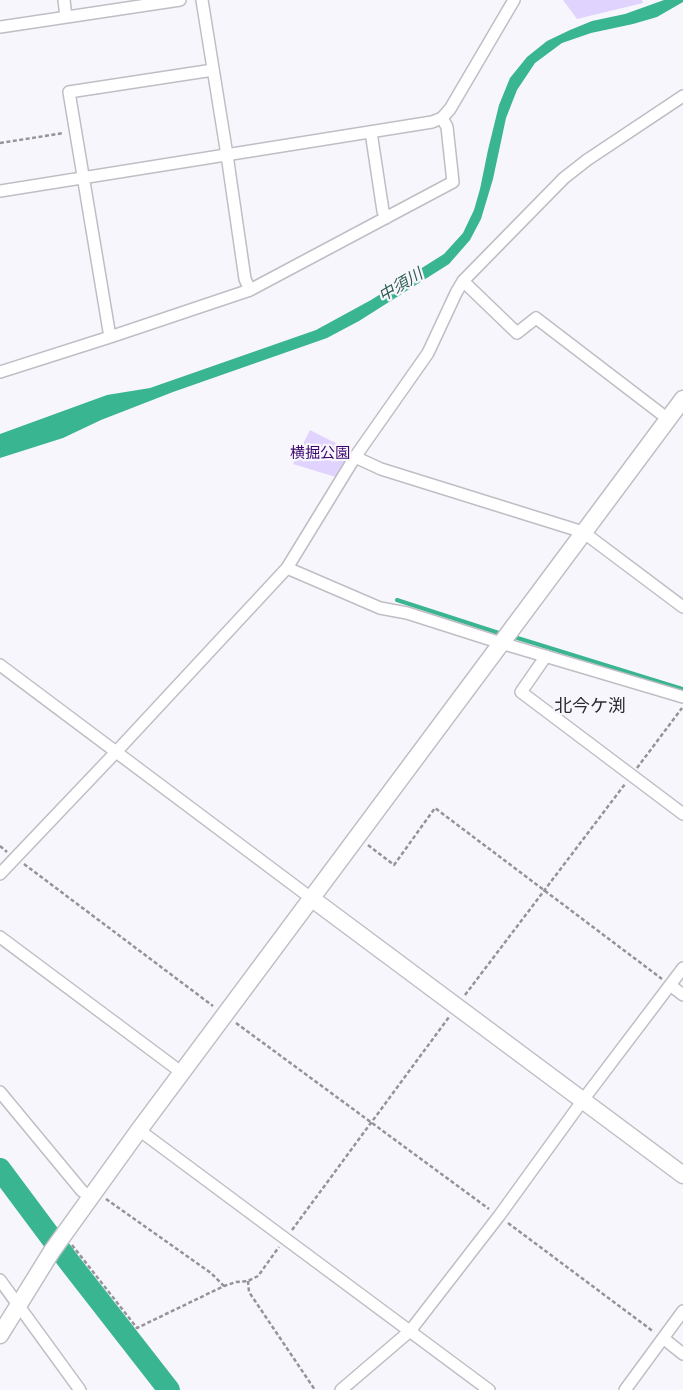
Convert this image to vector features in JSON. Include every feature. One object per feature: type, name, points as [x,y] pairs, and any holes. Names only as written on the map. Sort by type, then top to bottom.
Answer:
[{"type":"street","points":[[64,0],[66,17]]},
{"type":"street","points":[[0,27],[180,0]]},
{"type":"street","points":[[202,0],[245,279],[250,290]]},
{"type":"street","points":[[0,191],[432,122],[442,118],[450,109],[514,0]]},
{"type":"street","points":[[110,337],[69,92],[213,70]]},
{"type":"street","points":[[0,874],[287,568],[355,456],[428,353],[463,280],[564,178],[587,160],[683,96]]},
{"type":"street","points":[[0,372],[250,290],[453,182],[447,127],[442,118]]},
{"type":"street","points":[[371,132],[383,211],[386,218]]},
{"type":"street","points":[[463,280],[517,333],[536,318],[668,419]]},
{"type":"street","points":[[0,1335],[59,1241],[181,1072],[683,399]]},
{"type":"street","points":[[355,456],[381,469],[583,532],[683,607]]},
{"type":"street","points":[[287,568],[380,608],[407,613],[683,697]]},
{"type":"street","points":[[546,656],[521,692],[683,814]]},
{"type":"street","points":[[0,665],[683,1175]]},
{"type":"street","points":[[0,937],[181,1072]]},
{"type":"street","points":[[342,1390],[410,1331],[499,1216],[583,1100],[683,968]]},
{"type":"street","points":[[670,985],[683,995]]},
{"type":"street","points":[[0,1092],[82,1191],[93,1194]]},
{"type":"street","points":[[139,1130],[489,1390]]},
{"type":"street","points":[[0,1280],[80,1390]]},
{"type":"street","points":[[625,1390],[683,1312]]},
{"type":"street","points":[[663,1338],[683,1354]]},
{"type":"path","points":[[0,143],[76,131]]},
{"type":"path","points":[[59,1241],[137,1328],[224,1286],[258,1276],[456,1006],[683,707]]},
{"type":"path","points":[[357,837],[394,865],[435,808],[670,985]]},
{"type":"path","points":[[15,858],[663,1338]]},
{"type":"path","points":[[93,1194],[211,1273],[224,1286]]},
{"type":"path","points":[[248,1280],[249,1292],[315,1390]]},
{"type":"green space","points":[[563,0],[642,0],[643,3],[577,19]]},
{"type":"green space","name":"横掘公園","points":[[310,430],[353,452],[339,478],[293,464]]},
{"type":"water","name":"中須川","points":[[664,0],[683,0],[683,2],[657,17],[591,33],[562,43],[535,63],[517,90],[506,118],[493,179],[481,219],[470,240],[449,264],[359,321],[327,338],[173,392],[101,420],[63,438],[0,458],[0,434],[107,395],[150,388],[316,330],[371,300],[444,254],[463,233],[474,210],[499,105],[510,78],[527,57],[547,41],[570,30],[592,21],[625,14]]},
{"type":"waterway","points":[[397,600],[502,634]]},
{"type":"waterway","points":[[511,636],[683,689]]},
{"type":"waterway","points":[[0,1169],[169,1390]]},
{"type":"district","name":"北今ケ渕","points":[[590,707]]}]
